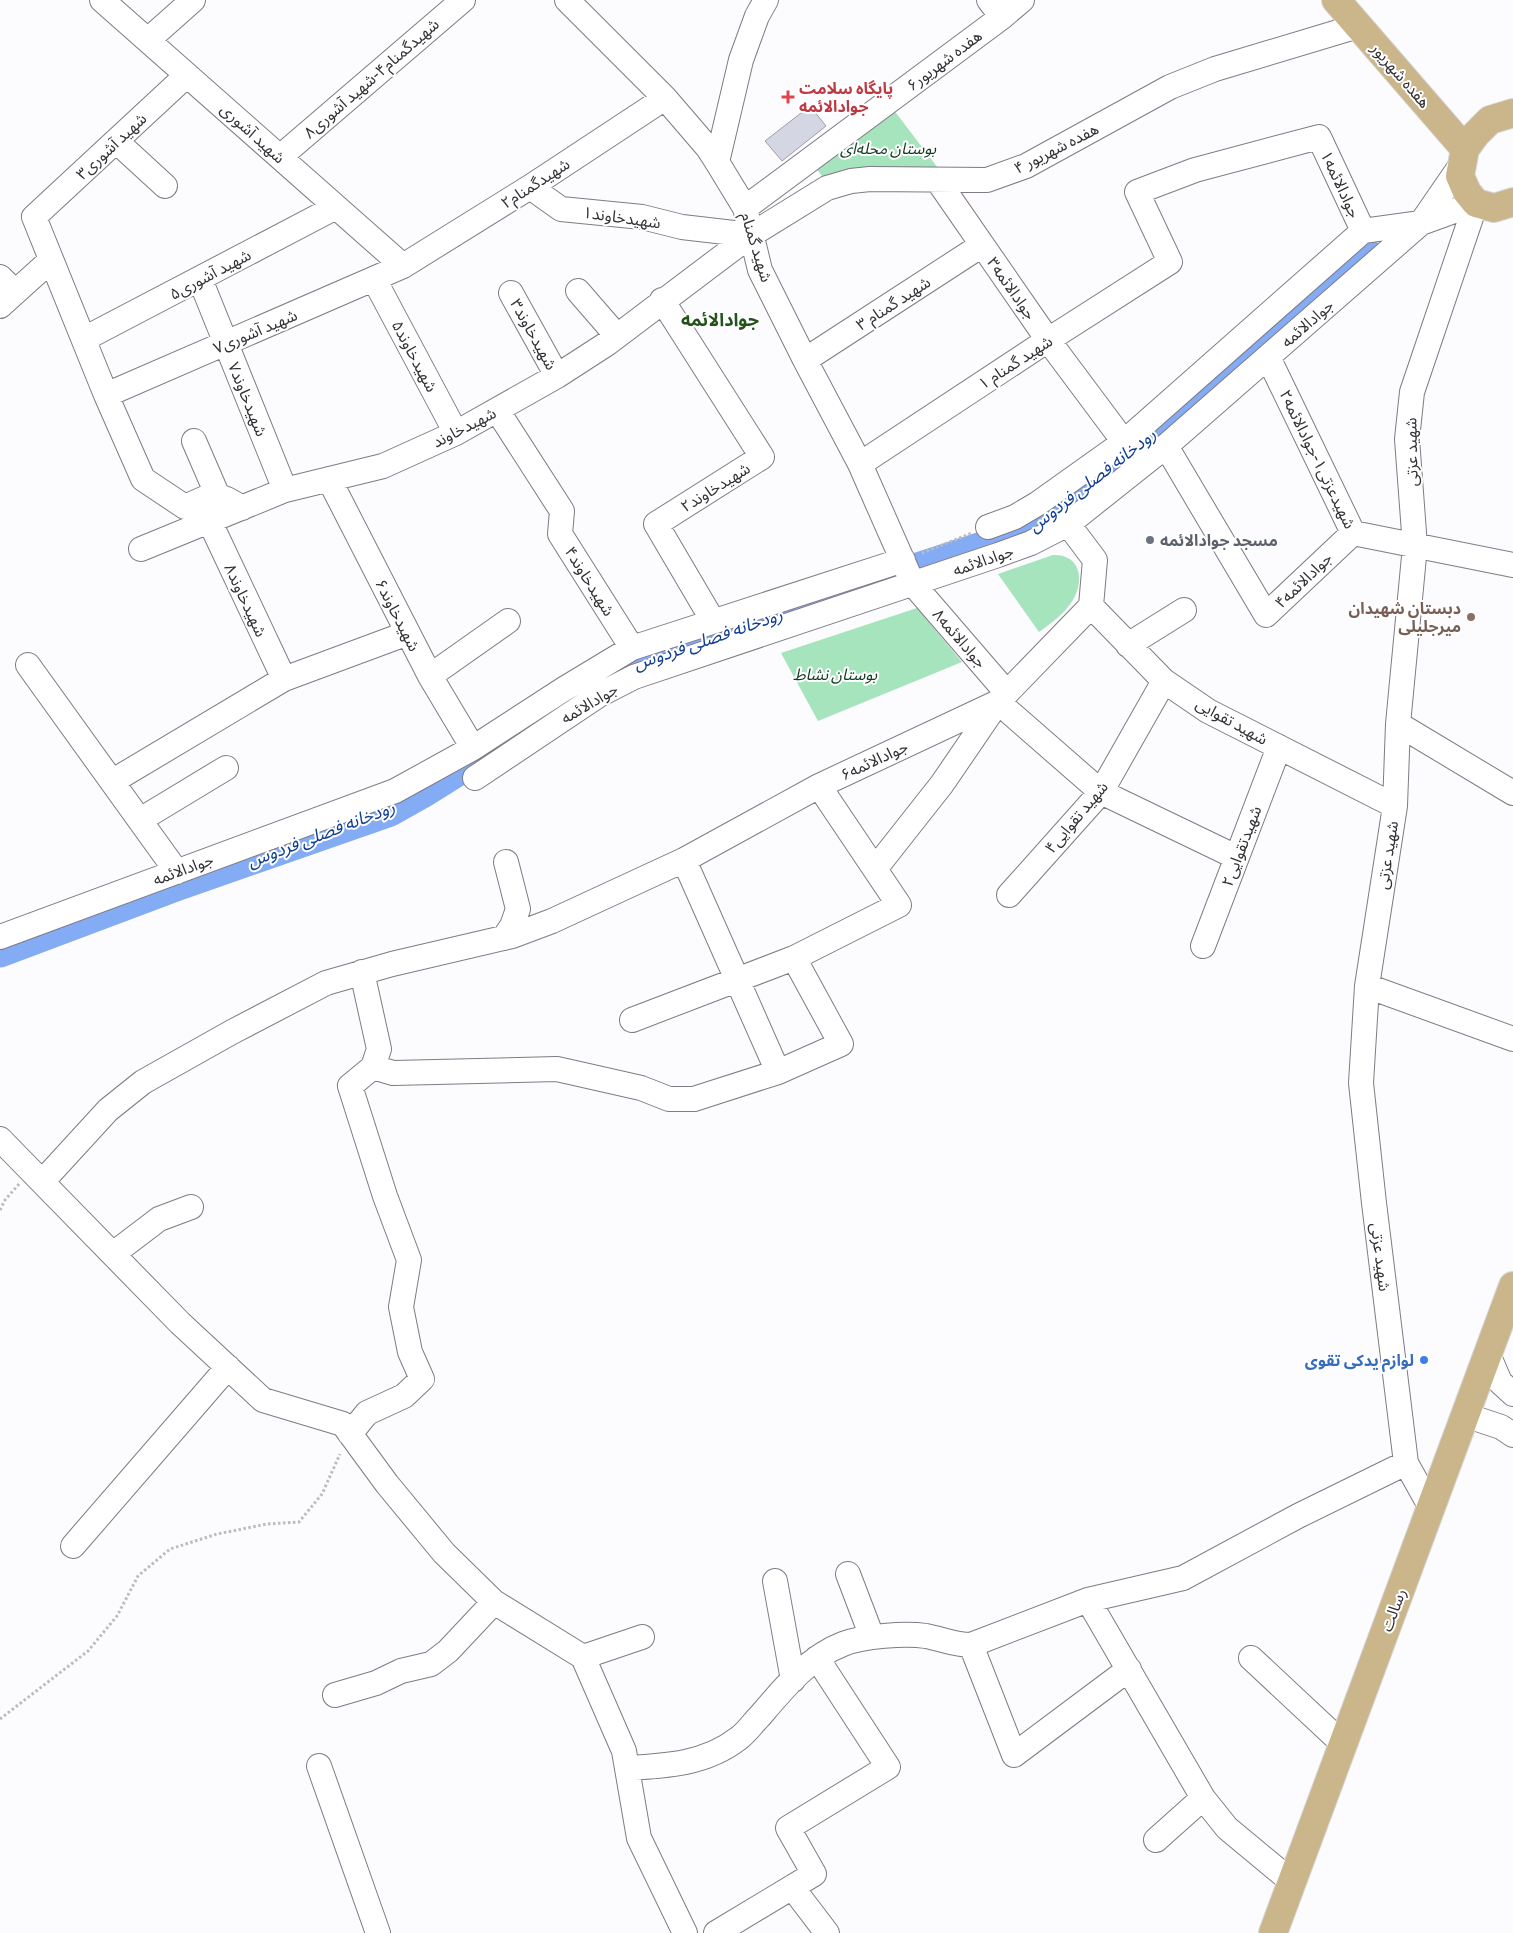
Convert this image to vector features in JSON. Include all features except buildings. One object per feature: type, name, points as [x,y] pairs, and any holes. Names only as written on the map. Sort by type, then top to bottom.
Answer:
[{"type":"main road","name":"هفده شهریور","points":[[1336,0],[1464,156]]},
{"type":"main road","points":[[1512,204],[1494,208],[1476,203],[1467,192],[1460,176],[1464,156],[1513,105]]},
{"type":"main road","name":"رسالت","points":[[1273,1933],[1513,1286]]},
{"type":"street","name":"شهید آشوری","points":[[102,0],[403,266]]},
{"type":"street","points":[[148,40],[193,0]]},
{"type":"street","name":"شهیدگمنام۴-شهید آشوری۸","points":[[280,157],[463,0]]},
{"type":"street","name":"شهید گمنام","points":[[567,0],[665,98],[712,155],[745,208],[760,270],[860,464],[903,560]]},
{"type":"street","points":[[712,155],[718,102],[732,54],[755,0]]},
{"type":"street","points":[[712,155],[741,60],[757,16],[766,0]]},
{"type":"street","name":"هفده شهریور۶","points":[[745,208],[996,8],[1022,0]]},
{"type":"street","name":"هفده شهریور ۴","points":[[751,235],[827,188],[851,181],[870,179],[987,180],[1026,166],[1170,87],[1215,69],[1358,26]]},
{"type":"street","name":"شهید آشوری۳","points":[[52,260],[34,217],[187,75]]},
{"type":"street","name":"شهیدگمنام۲","points":[[403,266],[530,187],[665,98]]},
{"type":"street","name":"جوادالائمه۱","points":[[1170,262],[1138,192],[1195,170],[1320,137],[1363,231]]},
{"type":"street","points":[[116,141],[165,186]]},
{"type":"street","name":"جوادالائمه","points":[[475,778],[600,695],[634,678],[1032,544],[1068,524],[1166,446],[1421,223],[1464,156]]},
{"type":"street","name":"جوادالائمه۳","points":[[938,180],[1048,340],[1141,466]]},
{"type":"street","name":"شهیدخاوند۱","points":[[530,187],[561,210],[642,217],[682,228],[751,235]]},
{"type":"street","name":"جوادالائمه","points":[[988,527],[1016,517],[1037,504],[1124,442],[1363,231],[1421,223],[1476,203]]},
{"type":"street","name":"شهید عزتی","points":[[1431,1508],[1406,1463],[1361,1083],[1367,986],[1395,806],[1398,724],[1415,546],[1407,439],[1412,392],[1476,203]]},
{"type":"street","name":"شهید آشوری۵","points":[[84,339],[336,207]]},
{"type":"street","name":"شهیدخاوند","points":[[140,549],[224,509],[285,490],[383,466],[456,433],[557,376],[617,336],[662,300],[751,235]]},
{"type":"street","name":"شهید گمنام ۳","points":[[805,360],[982,245]]},
{"type":"street","points":[[5,292],[52,260],[106,395],[143,479],[185,507],[224,509]]},
{"type":"street","name":"شهید گمنام ۱","points":[[860,464],[1170,262]]},
{"type":"street","name":"شهید آشوری۷","points":[[106,395],[403,266]]},
{"type":"street","name":"شهیدخاوند۷","points":[[200,279],[285,490]]},
{"type":"street","name":"شهیدخاوند۵","points":[[374,279],[456,433]]},
{"type":"street","points":[[578,291],[617,336]]},
{"type":"street","name":"شهیدخاوند۳","points":[[511,293],[557,376]]},
{"type":"street","name":"شهیدخاوند۲","points":[[662,300],[762,458],[656,524],[713,621]]},
{"type":"street","name":"شهیدعزتی۱-جوادالائمه۲","points":[[1268,356],[1352,533],[1513,565]]},
{"type":"street","name":"شهیدخاوند۴","points":[[497,410],[562,511],[560,534],[632,648]]},
{"type":"street","name":"شهیدخاوند۸","points":[[194,441],[224,509],[284,679]]},
{"type":"street","name":"جوادالائمه۴","points":[[1166,446],[1266,615],[1352,533]]},
{"type":"street","name":"شهیدخاوند۶","points":[[329,480],[430,676],[473,748]]},
{"type":"street","points":[[1068,524],[1095,560],[1090,606]]},
{"type":"street","name":"جوادالائمه","points":[[0,937],[395,791],[473,748],[632,648],[903,560]]},
{"type":"street","name":"جوادالائمه۸","points":[[903,560],[914,584],[1002,698],[1101,792],[1236,857]]},
{"type":"street","name":"شهید تقوایی","points":[[1090,606],[1164,681],[1208,711],[1395,806]]},
{"type":"street","name":"جوادالائمه۶","points":[[36,1176],[108,1110],[143,1082],[232,1032],[326,983],[392,964],[504,938],[552,921],[684,860],[818,786],[1002,698],[1090,606]]},
{"type":"street","points":[[1128,644],[1184,610]]},
{"type":"street","points":[[430,676],[508,621]]},
{"type":"street","points":[[113,781],[284,679],[408,633]]},
{"type":"street","points":[[28,665],[177,872]]},
{"type":"street","name":"شهید تقوایی۴","points":[[1009,895],[1101,792],[1164,681]]},
{"type":"street","points":[[874,869],[942,784],[1002,698]]},
{"type":"street","points":[[1398,724],[1513,792]]},
{"type":"street","name":"شهیدتقوایی۲","points":[[1203,946],[1279,747]]},
{"type":"street","points":[[140,820],[226,768]]},
{"type":"street","points":[[632,1020],[794,958],[899,905],[818,786]]},
{"type":"street","points":[[684,860],[778,1072]]},
{"type":"street","points":[[504,938],[512,926],[518,909],[506,862]]},
{"type":"street","points":[[373,1067],[393,1073],[557,1069],[641,1088],[669,1099],[694,1100],[778,1072],[841,1044],[794,958]]},
{"type":"street","points":[[350,1434],[367,1413],[404,1396],[422,1378],[410,1352],[401,1307],[409,1260],[385,1196],[350,1086],[373,1067],[379,1049],[362,972]]},
{"type":"street","points":[[1367,986],[1513,1039]]},
{"type":"street","points":[[0,1139],[180,1322],[263,1400],[344,1424],[387,1484],[444,1553],[494,1602],[583,1657],[624,1751],[638,1838],[685,1933]]},
{"type":"street","points":[[113,1254],[159,1220],[191,1206]]},
{"type":"street","points":[[1488,1354],[1500,1382],[1513,1394]]},
{"type":"street","points":[[73,1546],[228,1367]]},
{"type":"street","points":[[1465,1415],[1501,1427],[1513,1435]]},
{"type":"street","points":[[627,1768],[677,1765],[710,1755],[740,1738],[793,1680],[817,1658],[843,1644],[872,1637],[926,1636],[957,1645],[971,1645],[1088,1600],[1183,1578],[1298,1516],[1406,1463]]},
{"type":"street","points":[[848,1574],[872,1637]]},
{"type":"street","points":[[775,1581],[793,1680]]},
{"type":"street","points":[[1088,1600],[1203,1798],[1227,1828],[1292,1882]]},
{"type":"street","points":[[335,1695],[376,1683],[400,1671],[431,1664],[448,1652],[494,1602]]},
{"type":"street","points":[[583,1657],[642,1637]]},
{"type":"street","points":[[971,1645],[1014,1754],[1129,1669]]},
{"type":"street","points":[[716,1933],[814,1874],[788,1828],[888,1767],[817,1658]]},
{"type":"street","points":[[1251,1658],[1343,1744]]},
{"type":"street","points":[[319,1766],[378,1933]]},
{"type":"street","points":[[1156,1840],[1203,1798]]},
{"type":"street","points":[[792,1887],[827,1933]]},
{"type":"path","points":[[903,560],[988,527]]},
{"type":"path","points":[[0,1210],[5,1200],[36,1176]]},
{"type":"path","points":[[0,1719],[88,1651],[117,1616],[138,1576],[170,1549],[217,1534],[267,1524],[300,1522],[322,1494],[350,1434]]},
{"type":"green space","name":"بوستان محله‌ای","points":[[893,109],[941,172],[825,180],[816,168]]},
{"type":"green space","points":[[1053,555],[1063,556],[1075,564],[1078,571],[1078,587],[1068,607],[1039,632],[998,574]]},
{"type":"green space","name":"بوستان نشاط","points":[[917,608],[962,662],[818,721],[781,653]]},
{"type":"waterway","name":"رودخانه فصلی فردوس","points":[[0,952],[181,884],[390,811],[618,671],[712,635],[1025,533],[1046,521],[1124,459],[1364,250]]},
{"type":"place","name":"پایگاه سلامت جوادالائمه","points":[[788,97]]},
{"type":"place","name":"مسجد جوادالائمه","points":[[1150,540]]},
{"type":"place","name":"دبستان شهیدان میرجلیلی","points":[[1471,617]]},
{"type":"place","name":"لوازم یدکی تقوی","points":[[1424,1360]]},
{"type":"district","name":"جوادالائمه","points":[[720,320]]}]
